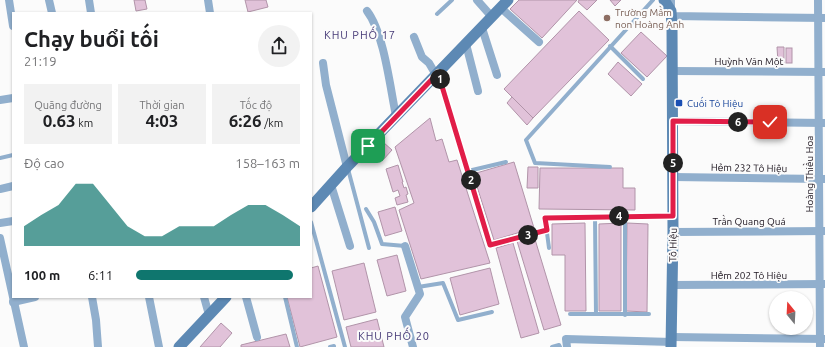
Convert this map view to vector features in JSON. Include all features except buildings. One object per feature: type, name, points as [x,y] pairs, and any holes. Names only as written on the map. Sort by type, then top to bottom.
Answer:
[{"type":"main road","name":"Tô Hiệu","points":[[664,0],[669,7],[671,16],[673,121],[672,342]]},
{"type":"main road","points":[[312,206],[347,167],[504,4]]},
{"type":"main road","points":[[179,347],[225,298]]},
{"type":"street","points":[[9,0],[12,20]]},
{"type":"street","points":[[49,0],[52,12]]},
{"type":"street","points":[[89,0],[91,12]]},
{"type":"street","points":[[208,0],[210,12]]},
{"type":"street","points":[[476,0],[492,16]]},
{"type":"street","points":[[671,0],[671,16],[822,18]]},
{"type":"street","name":"Hoàng Thiều Hoa","points":[[818,0],[822,18],[821,341]]},
{"type":"street","points":[[504,4],[539,42]]},
{"type":"street","points":[[367,11],[375,22],[396,116]]},
{"type":"street","points":[[482,28],[497,75]]},
{"type":"street","points":[[414,37],[422,57],[429,62],[437,74]]},
{"type":"street","points":[[466,44],[478,91]]},
{"type":"street","points":[[323,63],[326,85],[347,167]]},
{"type":"street","name":"Huỳnh Văn Một","points":[[672,71],[822,72]]},
{"type":"street","points":[[0,100],[12,98]]},
{"type":"street","points":[[673,121],[822,123]]},
{"type":"street","name":"Hẻm 232 Tô Hiệu","points":[[673,177],[822,178]]},
{"type":"street","points":[[331,185],[350,246]]},
{"type":"street","points":[[0,189],[12,186]]},
{"type":"street","points":[[0,223],[12,221]]},
{"type":"street","name":"Trần Quang Quá","points":[[673,232],[822,231]]},
{"type":"street","points":[[0,238],[12,297]]},
{"type":"street","points":[[405,246],[420,294],[405,317],[413,347]]},
{"type":"street","name":"Hẻm 202 Tô Hiệu","points":[[672,285],[822,284]]},
{"type":"street","points":[[12,298],[24,347]]},
{"type":"street","points":[[13,302],[29,298]]},
{"type":"street","points":[[92,298],[96,320],[98,347]]},
{"type":"street","points":[[149,298],[159,347]]},
{"type":"street","points":[[204,298],[208,315]]},
{"type":"street","points":[[246,298],[256,337]]},
{"type":"street","points":[[567,347],[566,339],[617,344],[821,341]]},
{"type":"lane","points":[[437,14],[452,0]]},
{"type":"lane","points":[[610,167],[535,163],[526,140],[653,0]]},
{"type":"lane","points":[[610,46],[643,79]]},
{"type":"lane","points":[[437,74],[490,245],[547,230]]},
{"type":"lane","points":[[0,158],[12,156]]},
{"type":"lane","points":[[468,171],[506,162]]},
{"type":"lane","points":[[347,167],[369,248]]},
{"type":"lane","points":[[366,209],[374,222],[382,244],[405,246]]},
{"type":"lane","points":[[625,216],[625,315]]},
{"type":"lane","points":[[549,248],[545,218],[673,216]]},
{"type":"lane","points":[[595,217],[596,314]]},
{"type":"lane","points":[[312,226],[345,347]]},
{"type":"lane","points":[[418,286],[443,283],[458,320],[492,312]]},
{"type":"lane","points":[[285,298],[297,347]]},
{"type":"lane","points":[[570,314],[649,314]]},
{"type":"lane","points":[[552,347],[559,345],[560,347]]},
{"type":"place","name":"Trường Mầm non Hoàng Anh","points":[[607,18]]},
{"type":"place","name":"Cuối Tô Hiệu","points":[[679,103]]},
{"type":"district","name":"KHU PHỐ 17","points":[[360,35]]},
{"type":"district","name":"KHU PHỐ 20","points":[[394,336]]},
{"type":"route","points":[[368,146],[438,73],[490,245],[547,230],[545,218],[673,216],[673,121],[770,122]]}]
